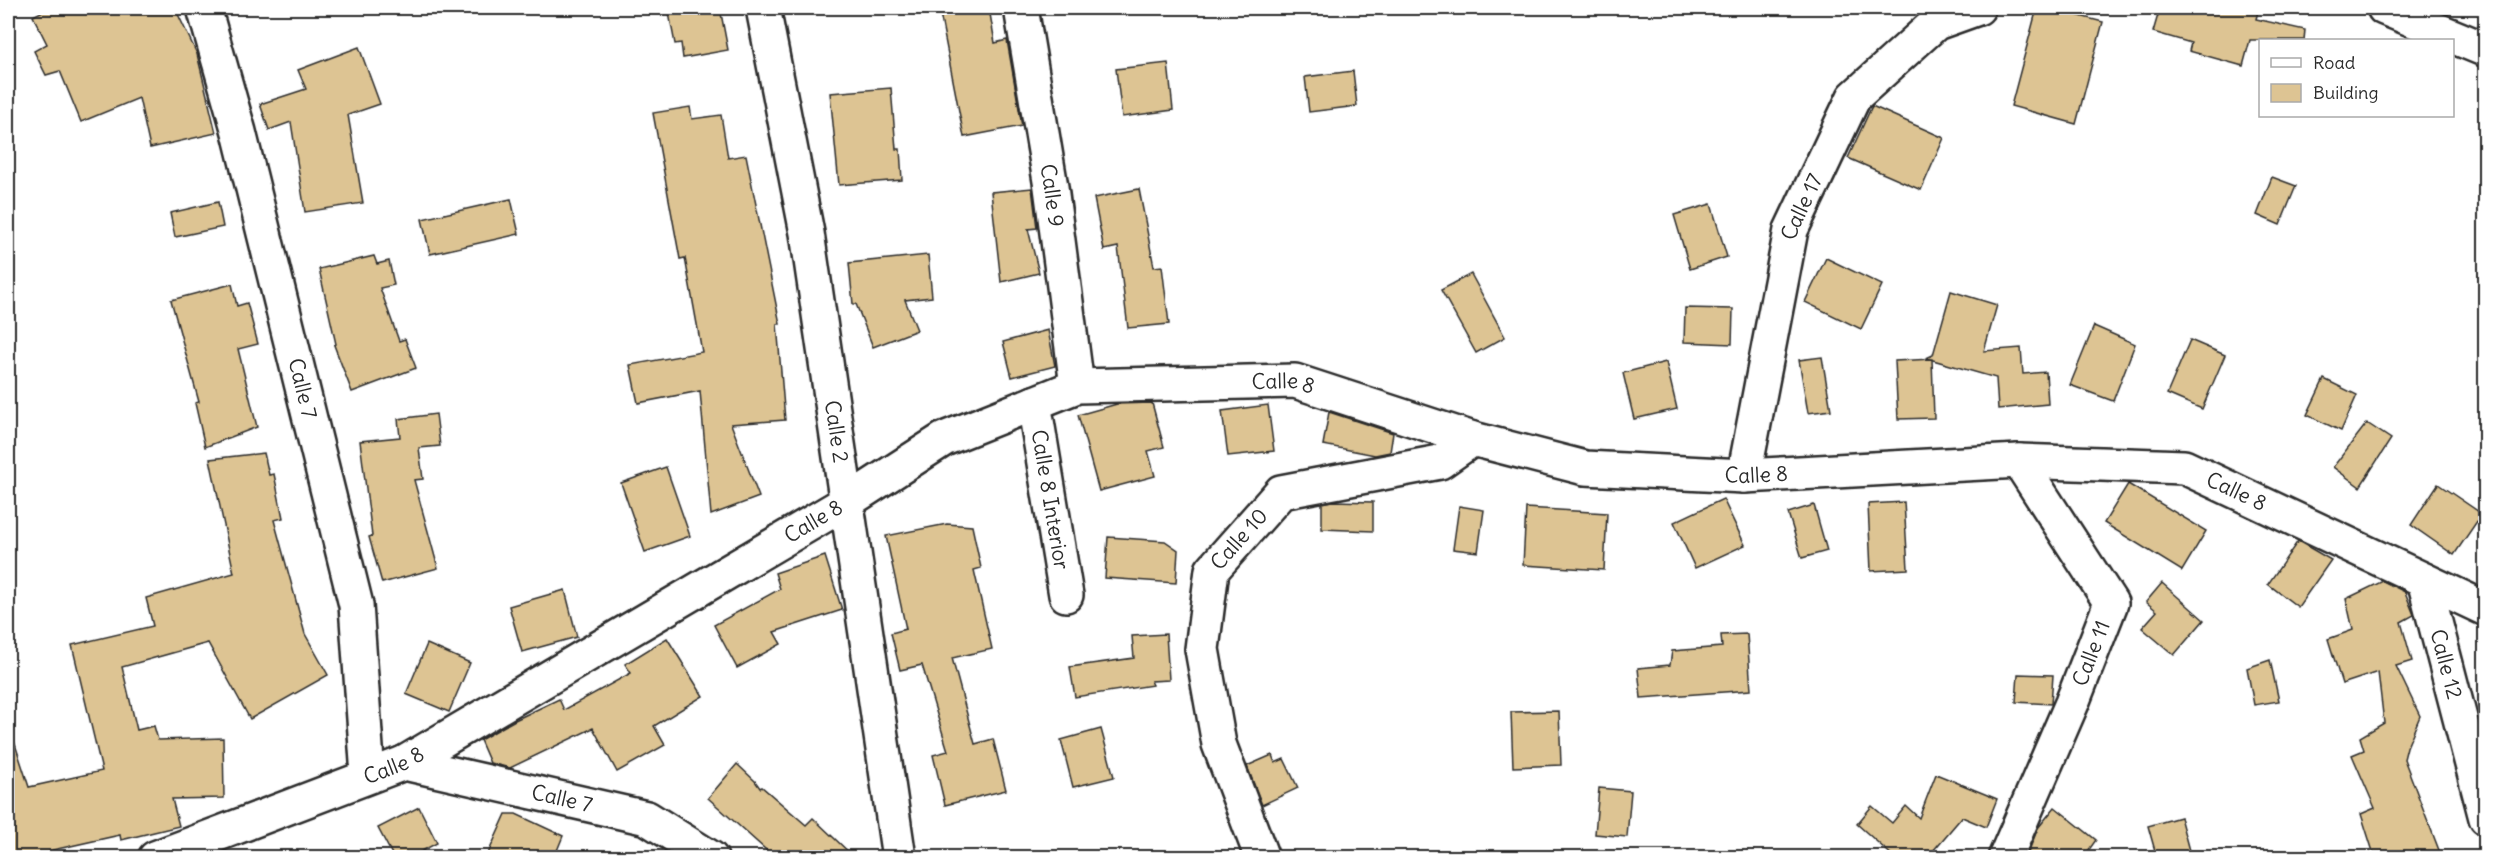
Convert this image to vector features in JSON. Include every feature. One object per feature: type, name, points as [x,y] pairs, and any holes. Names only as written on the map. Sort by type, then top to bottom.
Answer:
[{"type":"street","name":"Calle 7","points":[[204,8],[239,132],[356,605],[368,777]]},
{"type":"street","name":"Calle 2","points":[[763,8],[807,233],[899,858]]},
{"type":"street","name":"Calle 9","points":[[1021,8],[1051,187],[1077,386]]},
{"type":"street","name":"Calle 17","points":[[1744,476],[1791,230],[1854,97],[1936,23],[1978,8]]},
{"type":"street","points":[[2384,8],[2482,43]]},
{"type":"street","name":"Calle 8","points":[[155,858],[404,763],[845,503],[944,438],[1077,386],[1295,381],[1473,439],[1585,468],[1744,476],[2019,462],[2184,467],[2486,609]]},
{"type":"street","name":"Calle 8 Interior","points":[[1034,402],[1066,595]]},
{"type":"street","name":"Calle 10","points":[[1262,858],[1219,744],[1202,649],[1212,570],[1281,492],[1440,462],[1473,439]]},
{"type":"street","name":"Calle 11","points":[[2006,858],[2072,703],[2111,603],[2019,462]]},
{"type":"street","name":"Calle 12","points":[[2424,580],[2486,818]]},
{"type":"street","name":"Calle 7","points":[[404,763],[647,818],[711,858]]},
{"type":"building","points":[[49,8],[175,8],[197,54],[216,133],[150,148],[139,98],[81,122],[60,71],[46,75],[34,51],[47,44],[33,16]]},
{"type":"building","points":[[668,8],[720,8],[728,50],[683,58],[681,43],[675,44]]},
{"type":"building","points":[[939,8],[989,8],[995,43],[1007,40],[1022,126],[964,137]]},
{"type":"building","points":[[2037,8],[2049,8],[2103,22],[2076,124],[2011,106]]},
{"type":"building","points":[[2160,8],[2259,8],[2256,19],[2305,30],[2304,39],[2250,40],[2243,66],[2189,51],[2191,43],[2153,32]]},
{"type":"building","points":[[359,47],[380,104],[348,115],[363,203],[305,212],[291,122],[269,130],[260,104],[306,89],[298,70]]},
{"type":"building","points":[[1168,63],[1173,110],[1122,117],[1116,69]]},
{"type":"building","points":[[1353,71],[1357,106],[1309,112],[1305,77]]},
{"type":"building","points":[[891,88],[896,149],[900,149],[902,180],[839,185],[830,93]]},
{"type":"building","points":[[1872,106],[1944,138],[1921,190],[1848,158]]},
{"type":"building","points":[[690,107],[692,119],[721,115],[728,158],[746,155],[780,324],[777,324],[785,420],[731,424],[759,497],[711,515],[700,391],[638,403],[630,365],[702,352],[685,258],[680,259],[653,113]]},
{"type":"building","points":[[2272,177],[2296,186],[2280,225],[2257,215]]},
{"type":"building","points":[[1032,188],[1037,228],[1028,229],[1039,273],[1001,282],[991,192]]},
{"type":"building","points":[[1139,189],[1154,267],[1162,266],[1169,324],[1128,328],[1118,247],[1104,250],[1094,198]]},
{"type":"building","points":[[511,199],[519,234],[430,254],[422,219]]},
{"type":"building","points":[[218,202],[223,227],[175,237],[170,213]]},
{"type":"building","points":[[1711,204],[1727,257],[1690,269],[1674,215]]},
{"type":"building","points":[[928,255],[932,297],[905,300],[917,330],[873,347],[856,304],[853,304],[849,263]]},
{"type":"building","points":[[374,256],[377,264],[389,261],[394,285],[380,288],[399,341],[405,339],[416,368],[352,392],[334,345],[336,344],[319,269]]},
{"type":"building","points":[[1826,258],[1882,285],[1861,329],[1805,302]]},
{"type":"building","points":[[1471,274],[1505,337],[1476,353],[1441,290]]},
{"type":"building","points":[[232,284],[237,306],[247,303],[258,344],[238,349],[257,427],[205,447],[195,403],[199,402],[171,300]]},
{"type":"building","points":[[1951,291],[1997,305],[1984,351],[2021,348],[2023,374],[2046,372],[2048,404],[1998,409],[1996,378],[1926,358],[1933,355]]},
{"type":"building","points":[[1685,308],[1733,309],[1732,344],[1684,342]]},
{"type":"building","points":[[2094,326],[2135,344],[2113,401],[2070,385]]},
{"type":"building","points":[[1048,330],[1055,366],[1012,377],[1003,342]]},
{"type":"building","points":[[2190,340],[2225,355],[2202,409],[2167,394]]},
{"type":"building","points":[[1822,357],[1831,410],[1808,413],[1799,360]]},
{"type":"building","points":[[1932,359],[1934,418],[1898,419],[1895,361]]},
{"type":"building","points":[[1666,362],[1677,409],[1634,419],[1623,373]]},
{"type":"building","points":[[2324,379],[2357,395],[2341,431],[2307,415]]},
{"type":"building","points":[[1152,403],[1164,447],[1148,451],[1155,476],[1099,491],[1078,415],[1117,404]]},
{"type":"building","points":[[1268,405],[1274,451],[1228,456],[1222,411]]},
{"type":"building","points":[[1329,412],[1393,433],[1390,452],[1375,455],[1323,445]]},
{"type":"building","points":[[436,414],[440,446],[419,448],[423,479],[414,480],[438,568],[382,583],[369,537],[372,536],[360,441],[400,437],[398,419]]},
{"type":"building","points":[[2367,423],[2391,439],[2360,487],[2333,467]]},
{"type":"building","points":[[264,453],[269,475],[274,474],[283,518],[274,520],[305,634],[328,675],[250,719],[208,643],[122,667],[137,730],[154,726],[158,740],[223,738],[224,798],[172,799],[179,826],[121,840],[120,835],[53,850],[36,858],[8,858],[8,736],[12,735],[29,787],[102,771],[72,645],[153,626],[146,598],[234,573],[210,459]]},
{"type":"building","points":[[666,467],[690,536],[645,552],[621,483]]},
{"type":"building","points":[[2128,484],[2206,531],[2182,571],[2104,523]]},
{"type":"building","points":[[2438,484],[2482,514],[2454,555],[2411,525]]},
{"type":"building","points":[[1723,499],[1745,545],[1695,568],[1674,522]]},
{"type":"building","points":[[1373,502],[1373,531],[1322,529],[1322,503]]},
{"type":"building","points":[[1904,502],[1908,569],[1871,571],[1868,504]]},
{"type":"building","points":[[1814,505],[1827,551],[1802,558],[1788,513]]},
{"type":"building","points":[[1459,506],[1484,510],[1478,552],[1453,549]]},
{"type":"building","points":[[1526,508],[1607,513],[1604,570],[1523,565]]},
{"type":"building","points":[[947,524],[972,526],[981,568],[974,570],[992,649],[952,658],[975,744],[993,739],[1006,790],[945,805],[933,755],[948,751],[922,665],[900,670],[891,633],[906,629],[886,536]]},
{"type":"building","points":[[1108,537],[1165,541],[1178,550],[1176,583],[1105,578]]},
{"type":"building","points":[[2298,541],[2331,560],[2298,607],[2268,584]]},
{"type":"building","points":[[825,556],[842,610],[774,632],[781,644],[737,668],[714,625],[780,589],[775,573]]},
{"type":"building","points":[[2383,581],[2405,592],[2414,615],[2401,622],[2412,661],[2396,666],[2420,716],[2404,759],[2442,858],[2375,858],[2361,814],[2375,808],[2352,755],[2364,750],[2360,737],[2384,723],[2378,672],[2342,684],[2328,639],[2353,630],[2346,599]]},
{"type":"building","points":[[2162,583],[2204,620],[2174,655],[2142,628],[2157,611],[2146,602]]},
{"type":"building","points":[[565,590],[577,637],[522,652],[509,606]]},
{"type":"building","points":[[1166,634],[1169,680],[1151,681],[1153,685],[1075,697],[1070,667],[1134,658],[1132,636]]},
{"type":"building","points":[[1747,634],[1751,690],[1641,698],[1638,668],[1670,665],[1672,651],[1722,647],[1721,635]]},
{"type":"building","points":[[667,638],[703,696],[654,726],[665,745],[617,772],[593,728],[510,768],[490,763],[480,740],[559,699],[564,710],[631,673],[625,664]]},
{"type":"building","points":[[427,644],[470,663],[449,712],[406,694]]},
{"type":"building","points":[[2270,660],[2279,701],[2254,705],[2247,668]]},
{"type":"building","points":[[2018,674],[2053,675],[2051,704],[2016,702]]},
{"type":"building","points":[[1559,711],[1561,765],[1513,767],[1511,712]]},
{"type":"building","points":[[1101,729],[1114,777],[1073,787],[1061,740]]},
{"type":"building","points":[[1272,755],[1275,763],[1284,759],[1298,788],[1262,805],[1247,766]]},
{"type":"building","points":[[737,764],[760,788],[762,787],[806,825],[813,818],[855,858],[775,858],[708,798]]},
{"type":"building","points":[[1936,774],[1997,799],[1986,827],[1962,817],[1927,858],[1895,858],[1857,824],[1872,806],[1892,823],[1906,806],[1919,818]]},
{"type":"building","points":[[1599,788],[1631,791],[1627,837],[1595,834]]},
{"type":"building","points":[[419,807],[437,843],[409,858],[394,858],[378,828]]},
{"type":"building","points":[[2055,807],[2096,840],[2083,858],[2026,858],[2038,828]]},
{"type":"building","points":[[506,814],[516,814],[563,836],[554,858],[486,858]]},
{"type":"building","points":[[2180,817],[2191,858],[2157,858],[2148,826]]}]
